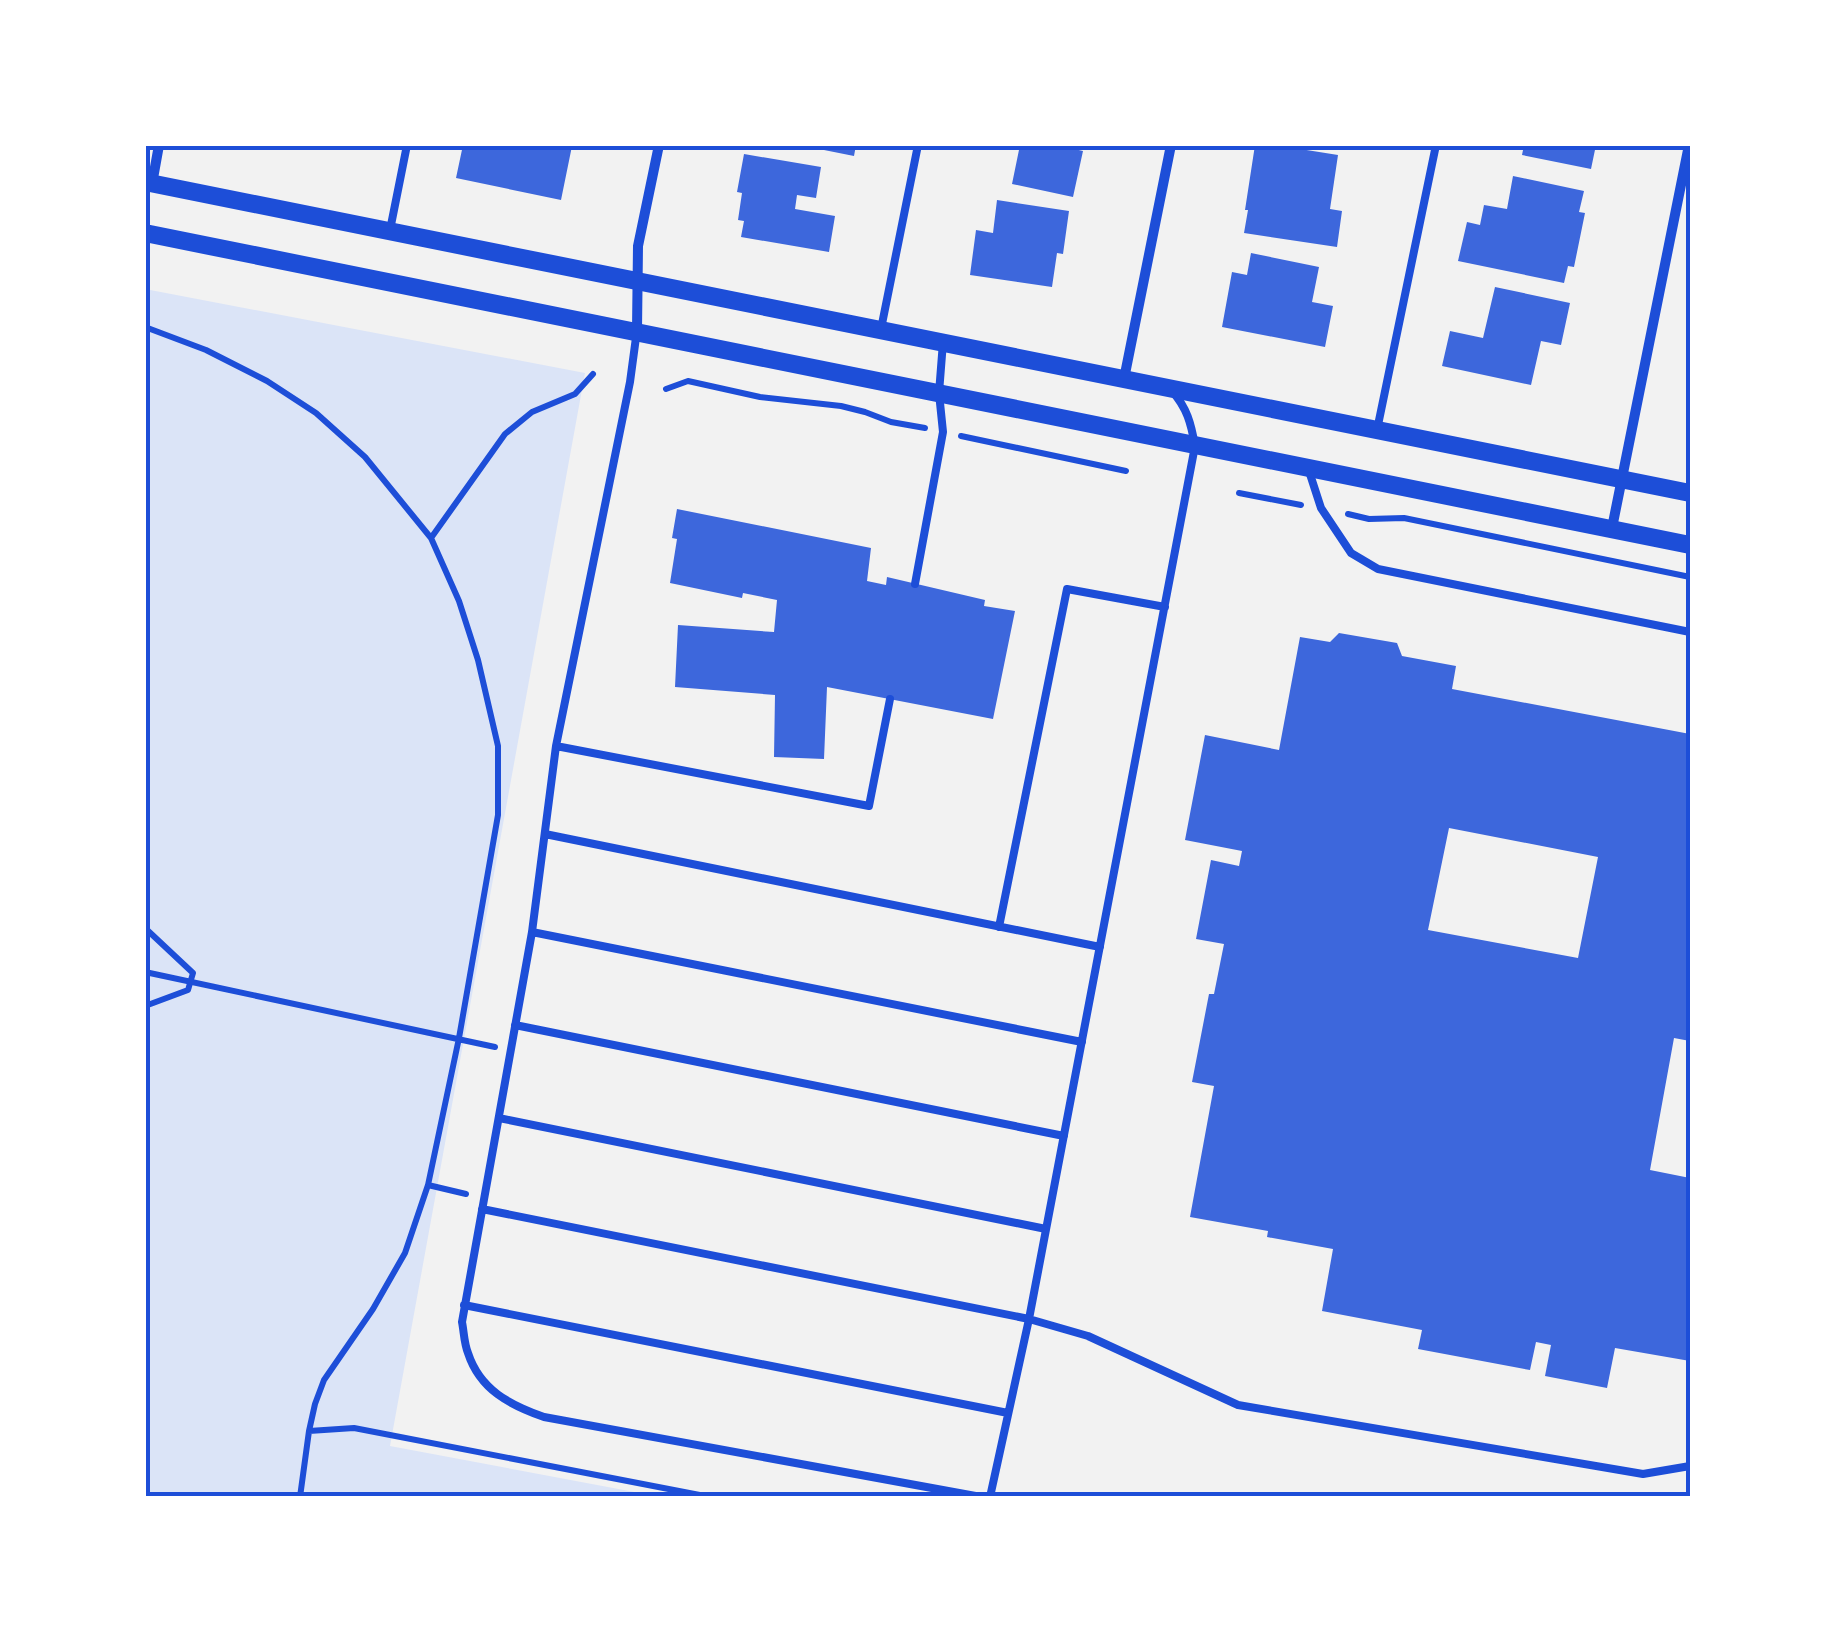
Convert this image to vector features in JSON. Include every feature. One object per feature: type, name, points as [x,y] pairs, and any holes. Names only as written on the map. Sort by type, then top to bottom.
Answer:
[{"type":"street","points":[[159,145],[148,183],[1690,493]]},
{"type":"street","points":[[636,330],[638,246],[659,145]]},
{"type":"street","points":[[1124,380],[1171,145]]},
{"type":"street","points":[[1612,528],[1689,145]]},
{"type":"street","points":[[145,233],[1690,545]]},
{"type":"lane","points":[[390,230],[406,145]]},
{"type":"lane","points":[[881,330],[918,145]]},
{"type":"lane","points":[[1377,430],[1436,145]]},
{"type":"lane","points":[[636,330],[630,382],[556,746],[532,932],[464,1306],[462,1322],[468,1355],[486,1384],[512,1406],[544,1417],[981,1497]]},
{"type":"lane","points":[[916,584],[942,432],[939,393],[943,342]]},
{"type":"lane","points":[[990,1497],[1046,1229],[1195,446],[1186,407],[1171,389]]},
{"type":"lane","points":[[1308,468],[1321,508],[1350,554],[1378,569],[1690,632]]},
{"type":"lane","points":[[999,927],[1068,589],[1166,607]]},
{"type":"lane","points":[[556,746],[869,806],[890,699]]},
{"type":"lane","points":[[544,834],[1100,948]]},
{"type":"lane","points":[[532,932],[1082,1042]]},
{"type":"lane","points":[[515,1025],[1064,1136]]},
{"type":"lane","points":[[499,1118],[1046,1229]]},
{"type":"lane","points":[[482,1209],[1028,1319],[1088,1336],[1238,1405],[1643,1474],[1690,1466]]},
{"type":"lane","points":[[464,1306],[1008,1413]]},
{"type":"path","points":[[145,328],[206,350],[267,382],[316,413],[365,457],[431,538],[459,601],[478,660],[498,746],[498,814],[459,1038],[428,1185],[404,1253],[374,1310],[324,1380],[309,1431],[300,1497]]},
{"type":"path","points":[[431,538],[504,434],[532,412],[575,394],[593,374]]},
{"type":"path","points":[[666,389],[688,381],[760,397],[841,406],[892,422],[1126,471]]},
{"type":"path","points":[[1239,493],[1369,519],[1404,518],[1690,577]]},
{"type":"path","points":[[145,928],[193,972],[188,990],[145,1006]]},
{"type":"path","points":[[145,972],[511,1050]]},
{"type":"path","points":[[428,1185],[484,1198]]},
{"type":"path","points":[[309,1431],[354,1428],[710,1497]]},
{"type":"shaded area","points":[[145,289],[585,373],[390,1446],[661,1497],[145,1497]]},
{"type":"building","points":[[463,145],[572,146],[561,200],[456,178]]},
{"type":"building","points":[[809,145],[856,145],[854,156]]},
{"type":"building","points":[[1020,145],[1070,145],[1083,151],[1073,197],[1012,184]]},
{"type":"building","points":[[1255,145],[1338,155],[1330,209],[1342,211],[1337,247],[1244,233]]},
{"type":"building","points":[[1524,145],[1596,145],[1591,169],[1522,155]]},
{"type":"building","points":[[744,154],[821,167],[816,198],[797,195],[795,209],[835,216],[829,252],[741,237],[744,221],[738,220],[742,193],[737,192]]},
{"type":"building","points":[[1513,176],[1584,191],[1579,212],[1585,213],[1574,267],[1568,266],[1564,283],[1458,261],[1467,222],[1480,225],[1484,205],[1507,209]]},
{"type":"building","points":[[997,200],[1069,211],[1063,254],[1057,253],[1052,287],[970,275],[976,230],[993,233]]},
{"type":"building","points":[[1251,253],[1319,267],[1312,302],[1333,306],[1325,347],[1222,327],[1232,272],[1247,275]]},
{"type":"building","points":[[1495,287],[1570,303],[1561,345],[1541,341],[1531,385],[1442,366],[1450,331],[1483,338]]},
{"type":"building","points":[[677,509],[871,548],[867,581],[886,585],[887,577],[985,600],[984,606],[1015,611],[993,719],[827,687],[824,759],[774,757],[775,695],[675,687],[678,625],[774,632],[777,600],[743,593],[742,598],[670,583]]},
{"type":"building","points":[[1339,633],[1397,643],[1402,656],[1456,666],[1452,689],[1690,734],[1690,1041],[1674,1038],[1650,1170],[1690,1178],[1690,1361],[1615,1348],[1607,1388],[1545,1376],[1551,1345],[1536,1342],[1530,1370],[1418,1349],[1422,1330],[1322,1311],[1333,1249],[1267,1237],[1268,1231],[1190,1217],[1214,1086],[1192,1082],[1209,994],[1214,994],[1224,944],[1196,939],[1211,860],[1239,866],[1242,851],[1185,840],[1205,735],[1279,750],[1300,637],[1330,642]],"holes":[[[1449,828],[1598,857],[1578,958],[1428,930]]]}]
